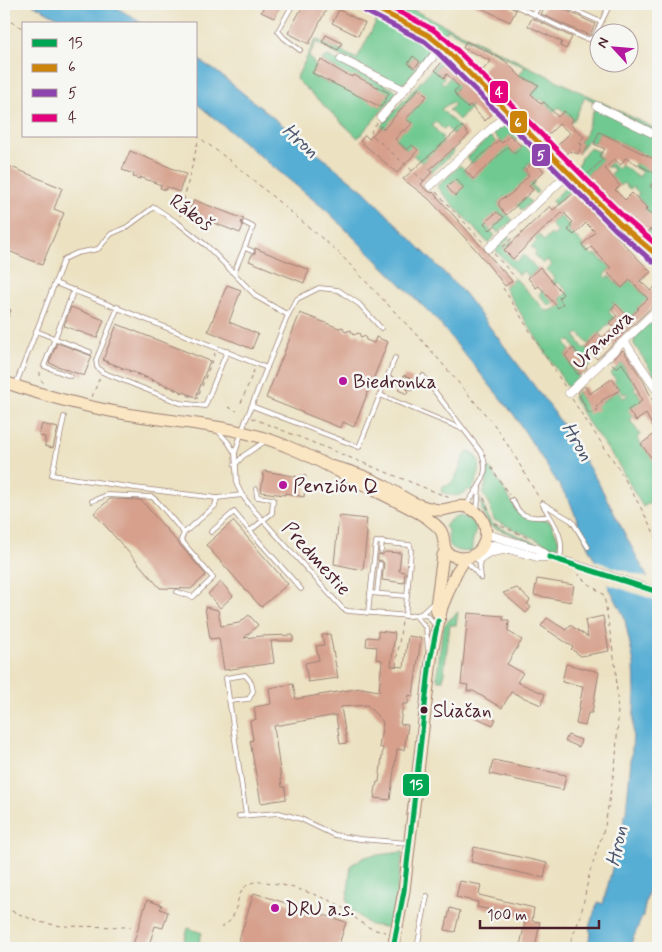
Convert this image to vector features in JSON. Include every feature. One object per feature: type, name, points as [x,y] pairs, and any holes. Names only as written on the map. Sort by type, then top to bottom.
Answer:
[{"type":"street","points":[[368,4],[428,35],[442,46],[620,224],[658,256]]},
{"type":"street","points":[[381,118],[442,46]]},
{"type":"street","points":[[341,59],[404,90]]},
{"type":"street","points":[[597,106],[658,136]]},
{"type":"street","points":[[430,186],[509,112]]},
{"type":"street","points":[[489,248],[569,173]]},
{"type":"street","name":"Uramova","points":[[568,393],[658,310]]},
{"type":"street","points":[[624,341],[658,392]]},
{"type":"street","points":[[4,382],[97,408],[242,431],[296,450],[434,515],[446,516],[464,509]]},
{"type":"street","points":[[414,507],[436,510],[453,506],[477,512],[486,527]]},
{"type":"street","points":[[414,507],[442,534],[442,542],[447,552],[469,558],[495,545],[537,558],[549,557],[560,559],[577,568],[658,592]]},
{"type":"street","points":[[464,509],[486,527],[510,542],[538,549],[549,557]]},
{"type":"street","points":[[393,948],[397,933],[410,844],[430,661],[437,624],[443,556],[437,545],[437,531],[446,516]]},
{"type":"street","points":[[439,604],[446,581],[469,558],[486,527]]},
{"type":"street","points":[[443,556],[469,558],[508,549]]},
{"type":"lane","points":[[293,4],[278,31],[300,50]]},
{"type":"lane","points":[[512,4],[583,38],[590,38]]},
{"type":"lane","points":[[534,14],[540,4]]},
{"type":"lane","points":[[561,4],[601,22],[610,4]]},
{"type":"lane","name":"Rákoš","points":[[55,283],[64,259],[98,248],[111,234],[127,226],[154,207],[178,222],[207,246],[257,297],[288,315]]},
{"type":"lane","points":[[234,273],[253,227],[245,223]]},
{"type":"lane","points":[[244,248],[252,251]]},
{"type":"lane","points":[[16,386],[55,283],[267,368]]},
{"type":"lane","points":[[242,431],[288,315],[297,299],[319,288],[338,290],[359,304],[381,328]]},
{"type":"lane","points":[[70,376],[44,366],[74,290]]},
{"type":"lane","points":[[118,307],[96,360],[97,366],[102,372],[180,403],[205,406],[227,351]]},
{"type":"lane","points":[[36,331],[55,340],[90,352]]},
{"type":"lane","points":[[252,406],[359,447],[395,358]]},
{"type":"lane","points":[[410,387],[412,388],[423,376],[481,452],[485,466],[483,479],[464,509]]},
{"type":"lane","points":[[387,377],[401,383]]},
{"type":"lane","points":[[380,395],[465,430]]},
{"type":"lane","points":[[64,417],[52,475],[134,488],[217,498],[242,495]]},
{"type":"lane","points":[[212,426],[225,438],[234,453]]},
{"type":"lane","name":"Predmestie","points":[[242,431],[234,453],[236,485],[263,520],[339,606],[348,612],[404,616],[420,614],[439,604]]},
{"type":"lane","points":[[235,465],[247,453],[268,439]]},
{"type":"lane","points":[[477,512],[479,488]]},
{"type":"lane","points":[[250,531],[272,513],[274,499],[257,497],[256,489]]},
{"type":"lane","points":[[92,502],[107,495],[152,497],[184,533]]},
{"type":"lane","points":[[177,592],[193,597],[213,578],[181,540],[184,533],[215,506],[217,498]]},
{"type":"lane","points":[[512,500],[519,511],[525,515],[544,518],[549,516]]},
{"type":"lane","points":[[542,503],[560,536],[562,546],[560,559]]},
{"type":"lane","points":[[542,503],[572,520],[588,547]]},
{"type":"lane","points":[[212,532],[234,512],[301,589]]},
{"type":"lane","points":[[368,613],[376,542],[382,542],[410,545],[404,616]]},
{"type":"lane","points":[[382,542],[382,551]]},
{"type":"lane","points":[[377,593],[380,564]]},
{"type":"lane","points":[[370,592],[407,596]]},
{"type":"lane","points":[[420,614],[428,616],[437,624]]},
{"type":"lane","points":[[415,615],[426,628],[430,661]]},
{"type":"lane","points":[[229,701],[249,698],[254,691],[251,682],[245,675],[226,678],[229,701],[246,815]]},
{"type":"lane","points":[[240,816],[279,813],[301,819],[334,835],[410,844]]},
{"type":"lane","points":[[417,948],[427,896]]},
{"type":"path","points":[[4,18],[22,28]]},
{"type":"path","points":[[381,118],[373,128],[372,135],[430,186],[516,278]]},
{"type":"path","points":[[504,122],[560,177]]},
{"type":"path","points":[[178,222],[199,137],[233,163],[337,251],[429,348],[496,427],[542,503]]},
{"type":"path","points":[[628,245],[632,243]]},
{"type":"path","points":[[503,288],[586,422],[615,463],[642,508],[658,542]]},
{"type":"path","points":[[198,396],[215,353]]},
{"type":"path","points":[[102,360],[197,398],[198,396],[204,398]]},
{"type":"path","points":[[103,368],[106,362]]},
{"type":"path","points":[[42,366],[39,375],[45,384]]},
{"type":"path","points":[[241,403],[254,370]]},
{"type":"path","points":[[91,397],[101,375]]},
{"type":"path","points":[[228,408],[237,411]]},
{"type":"path","points":[[247,416],[456,499]]},
{"type":"path","points":[[485,466],[491,467],[494,470],[512,500]]},
{"type":"path","points":[[479,496],[484,499],[489,514]]},
{"type":"path","points":[[486,527],[495,524],[532,539]]},
{"type":"path","points":[[568,948],[580,915],[589,876],[605,826],[616,758],[618,717],[613,646],[604,595],[580,577],[577,568]]},
{"type":"path","points":[[396,666],[404,616]]},
{"type":"path","points":[[221,928],[231,920],[241,891],[250,883],[260,881],[307,891],[337,904],[367,927],[377,931],[397,933]]},
{"type":"path","points":[[4,908],[39,922],[61,926],[131,927]]},
{"type":"green space","points":[[380,4],[401,4],[658,130],[658,133],[585,97],[574,120],[570,124],[572,119],[559,107],[554,112],[541,99],[539,101],[522,87],[533,92],[539,86],[524,80],[519,75],[525,67],[447,29],[443,37]]},
{"type":"green space","points":[[377,20],[413,36],[429,47],[429,52],[424,62],[404,83],[398,84],[330,51],[330,49],[316,42],[309,56],[316,67],[311,75],[329,84],[338,70],[321,60],[328,56],[397,91],[358,138],[296,79],[316,39],[357,59]]},
{"type":"green space","points":[[440,60],[442,62],[435,70],[444,78],[441,81],[444,84],[454,73],[457,76],[453,80],[459,86],[454,93],[467,108],[470,105],[471,107],[459,120],[449,110],[455,105],[453,103],[441,109],[460,128],[453,134],[446,127],[443,129],[436,122],[432,125],[443,138],[441,140],[444,143],[426,159],[433,166],[452,150],[454,152],[432,172],[381,126]]},
{"type":"green space","points":[[595,107],[658,138],[658,161],[651,157],[645,168],[658,175],[651,186],[658,193],[658,215],[650,229],[645,225],[645,210],[647,208],[637,196],[639,193],[633,187],[630,189],[623,183],[620,186],[610,176],[614,170],[609,166],[608,168],[601,161],[585,177],[577,169],[581,158],[589,148],[599,152],[597,156],[603,159],[608,155],[609,161],[617,169],[621,165],[639,177],[642,172],[634,167],[640,152],[619,142],[607,148],[612,138],[600,132],[594,143],[587,140],[578,154],[582,144],[579,142],[584,137]]},
{"type":"green space","points":[[504,123],[518,139],[503,143],[515,153],[524,144],[542,162],[538,165],[534,162],[528,163],[525,170],[535,182],[532,185],[538,192],[536,194],[524,181],[515,191],[523,199],[526,197],[531,202],[522,210],[509,196],[504,197],[499,202],[499,206],[513,220],[498,233],[493,227],[501,220],[495,214],[485,223],[495,236],[488,243],[437,187],[460,165],[473,179],[482,170],[474,161],[472,164],[467,158],[490,136],[498,144],[501,142],[493,133]]},
{"type":"green space","points":[[529,139],[549,159],[546,162],[526,142]]},
{"type":"green space","points":[[567,186],[570,190],[555,205],[552,201]]},
{"type":"green space","points":[[560,215],[571,227],[568,230],[593,256],[596,254],[605,263],[610,259],[623,255],[604,275],[607,278],[609,276],[622,288],[639,270],[646,276],[636,286],[648,299],[629,318],[613,302],[615,307],[609,312],[614,318],[589,345],[579,333],[575,336],[584,349],[586,347],[592,354],[589,357],[593,362],[587,368],[570,340],[565,343],[570,351],[565,355],[579,377],[568,388],[504,287],[515,278],[546,311],[563,304],[560,299],[568,292],[558,282],[545,293],[554,303],[551,305],[547,304],[539,294],[555,279],[547,270],[552,265],[547,260],[543,264],[534,255],[536,252],[531,247],[537,241],[534,238],[538,234],[544,241],[551,234],[553,236],[558,232],[550,224]]},
{"type":"green space","points":[[650,229],[658,234],[654,240],[646,235]]},
{"type":"green space","points":[[508,236],[510,238],[501,247],[503,248],[513,241],[505,250],[516,262],[524,255],[537,269],[529,277],[524,271],[519,275],[496,251],[497,246]]},
{"type":"green space","points":[[658,316],[658,381],[634,344],[634,340],[639,332]]},
{"type":"green space","points":[[622,363],[646,409],[630,420],[640,435],[637,438],[656,464],[652,466],[658,473],[658,497],[643,507],[617,462],[587,421],[573,397],[578,391],[585,405],[596,406],[617,391],[623,398],[628,395],[626,393],[623,394],[612,384],[616,380],[611,373]]},
{"type":"green space","points":[[469,451],[475,454],[480,468],[472,490],[455,496],[441,492],[443,486],[447,486],[454,479],[465,455]]},
{"type":"green space","points":[[489,468],[523,516],[550,522],[559,540],[558,549],[494,520],[487,499],[483,495]]},
{"type":"green space","points":[[481,499],[492,524],[552,550],[551,552],[489,525],[482,512]]},
{"type":"green space","points":[[459,516],[468,518],[476,526],[472,551],[456,550],[450,546],[448,530],[445,527],[450,520]]},
{"type":"green space","points":[[458,612],[456,625],[450,625],[443,680],[438,680],[442,633],[445,624]]},
{"type":"green space","points":[[403,852],[391,928],[370,925],[351,910],[347,900],[351,865],[367,856]]},
{"type":"green space","points":[[188,928],[202,933],[197,948],[182,948]]},
{"type":"water","points":[[32,4],[111,4],[140,22],[66,22]]},
{"type":"water","points":[[198,59],[217,72],[365,192],[464,293],[554,412],[598,482],[658,598],[658,844],[643,915],[629,948],[586,948],[591,934],[589,927],[598,902],[603,904],[626,812],[635,692],[634,663],[624,616],[588,547],[570,502],[514,415],[436,319],[327,211],[198,105]]},
{"type":"pier","points":[[592,560],[651,579],[658,593],[658,601],[604,583]]},
{"type":"building","points":[[265,4],[281,4],[274,18],[261,12]]},
{"type":"building","points":[[304,4],[329,4],[309,44],[288,33]]},
{"type":"building","points":[[473,4],[508,4],[516,10],[510,22]]},
{"type":"building","points":[[546,4],[553,4],[591,22],[590,35],[576,30],[541,14]]},
{"type":"building","points":[[339,10],[365,23],[358,36],[332,23]]},
{"type":"building","points":[[532,18],[572,37],[566,49],[560,46],[562,42],[528,26]]},
{"type":"building","points":[[326,35],[342,43],[338,50],[322,42]]},
{"type":"building","points":[[466,41],[504,60],[521,77],[539,85],[531,94],[541,104],[544,102],[558,117],[564,111],[573,119],[570,124],[584,137],[578,143],[582,144],[578,154],[570,151],[563,157],[554,149],[570,133],[559,124],[545,138],[481,72],[491,61],[463,48]]},
{"type":"building","points":[[413,56],[420,62],[414,68],[408,63]]},
{"type":"building","points":[[321,60],[345,74],[353,77],[354,75],[389,93],[381,107],[312,73]]},
{"type":"building","points":[[442,62],[494,112],[485,121],[470,105],[467,108],[456,96],[454,91],[459,87],[447,74],[444,78],[435,70]]},
{"type":"building","points":[[419,88],[427,96],[406,119],[412,123],[395,139],[407,150],[412,145],[418,150],[397,173],[360,141],[365,135],[369,139],[381,126],[384,129]]},
{"type":"building","points":[[462,126],[469,135],[429,170],[432,172],[421,184],[426,190],[433,192],[512,281],[505,286],[477,251],[429,199],[403,179]]},
{"type":"building","points":[[599,132],[658,161],[658,175],[625,158],[621,165],[614,159],[605,168],[620,186],[615,190],[625,200],[632,193],[647,208],[645,210],[658,220],[658,234],[650,229],[646,235],[628,223],[585,177],[603,159],[599,156],[605,149],[594,144]]},
{"type":"building","points":[[510,135],[522,147],[514,154],[508,147],[473,179],[465,170],[499,140],[502,143]]},
{"type":"building","points":[[130,151],[186,174],[179,192],[167,187],[166,190],[160,188],[161,185],[140,177],[140,179],[133,177],[134,174],[122,170]]},
{"type":"building","points":[[533,161],[544,171],[529,186],[533,190],[506,215],[499,206],[499,202],[513,192],[529,175],[525,170]]},
{"type":"building","points":[[4,164],[62,188],[54,209],[64,213],[42,265],[4,249]]},
{"type":"building","points":[[658,176],[658,193],[650,186]]},
{"type":"building","points":[[456,179],[464,188],[455,196],[447,187]]},
{"type":"building","points":[[574,193],[651,272],[640,281],[651,291],[658,283],[658,301],[597,359],[586,348],[598,333],[603,338],[614,328],[609,323],[617,316],[611,309],[616,304],[629,318],[648,299],[630,280],[622,288],[607,272],[611,268],[591,247],[587,251],[582,245],[595,232],[586,223],[574,235],[568,230],[573,222],[563,212],[513,259],[504,250],[550,206],[553,210]]},
{"type":"building","points":[[194,200],[244,219],[241,222],[243,226],[240,233],[188,213]]},
{"type":"building","points":[[497,212],[504,217],[490,230],[484,223]]},
{"type":"building","points":[[255,248],[309,270],[304,283],[249,261],[255,253]]},
{"type":"building","points":[[540,267],[563,294],[559,298],[563,304],[558,308],[539,286],[536,288],[528,278]]},
{"type":"building","points":[[227,285],[241,290],[229,322],[258,334],[252,349],[208,331]]},
{"type":"building","points":[[71,307],[104,320],[97,338],[64,326]]},
{"type":"building","points":[[4,308],[11,310],[4,327]]},
{"type":"building","points":[[300,313],[339,328],[343,327],[345,332],[351,330],[353,335],[359,333],[361,338],[365,336],[366,340],[374,343],[376,337],[388,342],[354,427],[343,422],[341,428],[266,398]]},
{"type":"building","points":[[117,324],[210,361],[196,397],[103,360]]},
{"type":"building","points":[[57,343],[92,356],[84,376],[49,363]]},
{"type":"building","points":[[574,348],[587,368],[580,374],[577,374],[565,355]]},
{"type":"building","points":[[623,350],[644,382],[658,412],[658,467],[641,444],[656,433],[646,414],[636,421],[628,410],[642,401],[636,387],[622,363],[617,368],[610,362]]},
{"type":"building","points":[[404,375],[413,379],[406,386],[407,394],[398,390],[400,386],[404,385]]},
{"type":"building","points":[[612,379],[620,390],[601,401],[602,403],[596,406],[598,410],[589,414],[578,392],[585,386],[589,394]]},
{"type":"building","points":[[42,424],[58,428],[53,448],[45,446],[45,437],[39,436]]},
{"type":"building","points":[[264,471],[299,477],[300,475],[306,476],[304,497],[285,493],[285,495],[261,492]]},
{"type":"building","points":[[110,499],[141,500],[206,575],[191,589],[160,588],[94,513]]},
{"type":"building","points":[[339,516],[367,519],[363,570],[334,564]]},
{"type":"building","points":[[233,521],[288,584],[261,607],[206,545]]},
{"type":"building","points":[[385,552],[401,553],[399,571],[405,572],[404,583],[382,580],[384,563],[381,560],[378,561],[378,554],[382,555]]},
{"type":"building","points":[[537,579],[574,585],[571,602],[534,595]]},
{"type":"building","points":[[221,582],[233,596],[220,608],[208,594]]},
{"type":"building","points":[[517,588],[530,600],[527,604],[531,607],[526,613],[503,593]]},
{"type":"building","points":[[205,607],[218,610],[221,626],[239,623],[249,615],[258,625],[244,638],[293,635],[293,641],[271,641],[274,663],[224,670],[219,638],[210,639]]},
{"type":"building","points":[[468,613],[503,616],[503,620],[509,620],[508,631],[522,640],[507,664],[523,673],[517,682],[545,694],[541,705],[511,692],[502,708],[473,691],[467,691],[468,685],[461,684]]},
{"type":"building","points":[[603,616],[609,651],[581,656],[571,649],[573,647],[541,626],[547,618],[566,630],[570,625],[588,637],[585,620]]},
{"type":"building","points":[[378,631],[395,633],[391,666],[404,667],[408,636],[421,638],[413,696],[409,695],[408,704],[403,704],[400,724],[408,725],[404,750],[397,749],[390,800],[374,798],[377,782],[379,782],[383,748],[379,747],[383,722],[367,705],[341,707],[347,743],[340,744],[336,715],[274,726],[282,787],[285,787],[286,799],[261,803],[250,741],[253,740],[250,721],[256,719],[254,707],[271,704],[269,688],[293,684],[296,699],[361,688],[379,691],[382,660],[376,659],[377,647],[366,646],[367,637],[378,638]]},
{"type":"building","points":[[330,634],[338,678],[308,682],[305,663],[319,660],[316,646],[324,645],[322,635]]},
{"type":"building","points":[[566,664],[599,672],[592,713],[588,713],[585,726],[576,724],[583,686],[562,682]]},
{"type":"building","points":[[470,708],[496,719],[493,725],[468,714]]},
{"type":"building","points":[[568,735],[581,740],[579,747],[565,741]]},
{"type":"building","points":[[493,760],[566,775],[563,790],[490,774]]},
{"type":"building","points":[[474,847],[547,863],[544,878],[471,862]]},
{"type":"building","points":[[460,881],[481,885],[479,895],[534,908],[532,921],[540,922],[535,948],[520,946],[526,917],[477,907],[478,902],[456,897]]},
{"type":"building","name":"DRU a.s.","points":[[254,893],[346,922],[338,948],[243,948],[237,946]]},
{"type":"building","points":[[147,900],[162,905],[160,909],[168,912],[163,928],[155,926],[148,948],[132,948]]},
{"type":"building","points":[[450,908],[460,911],[455,932],[445,930]]},
{"type":"transit line","name":"6","points":[[368,4],[428,35],[442,46],[620,224],[658,256]]},
{"type":"transit line","name":"4","points":[[384,4],[432,29],[447,40],[625,218],[658,246]]},
{"type":"transit line","name":"5","points":[[365,11],[424,41],[437,52],[615,229],[653,262]]},
{"type":"transit line","name":"15","points":[[549,557],[658,592]]},
{"type":"transit line","name":"15","points":[[393,948],[404,891],[430,661],[438,621]]},
{"type":"place","name":"Biedronka","points":[[343,381]]},
{"type":"place","name":"Penzión Q","points":[[283,485]]},
{"type":"place","name":"Sliačan","points":[[424,710]]},
{"type":"place","name":"DRU a.s.","points":[[275,908]]},
{"type":"water label","name":"Hron","points":[[301,140]]},
{"type":"water label","name":"Hron","points":[[578,441]]},
{"type":"water label","name":"Hron","points":[[616,846]]}]
